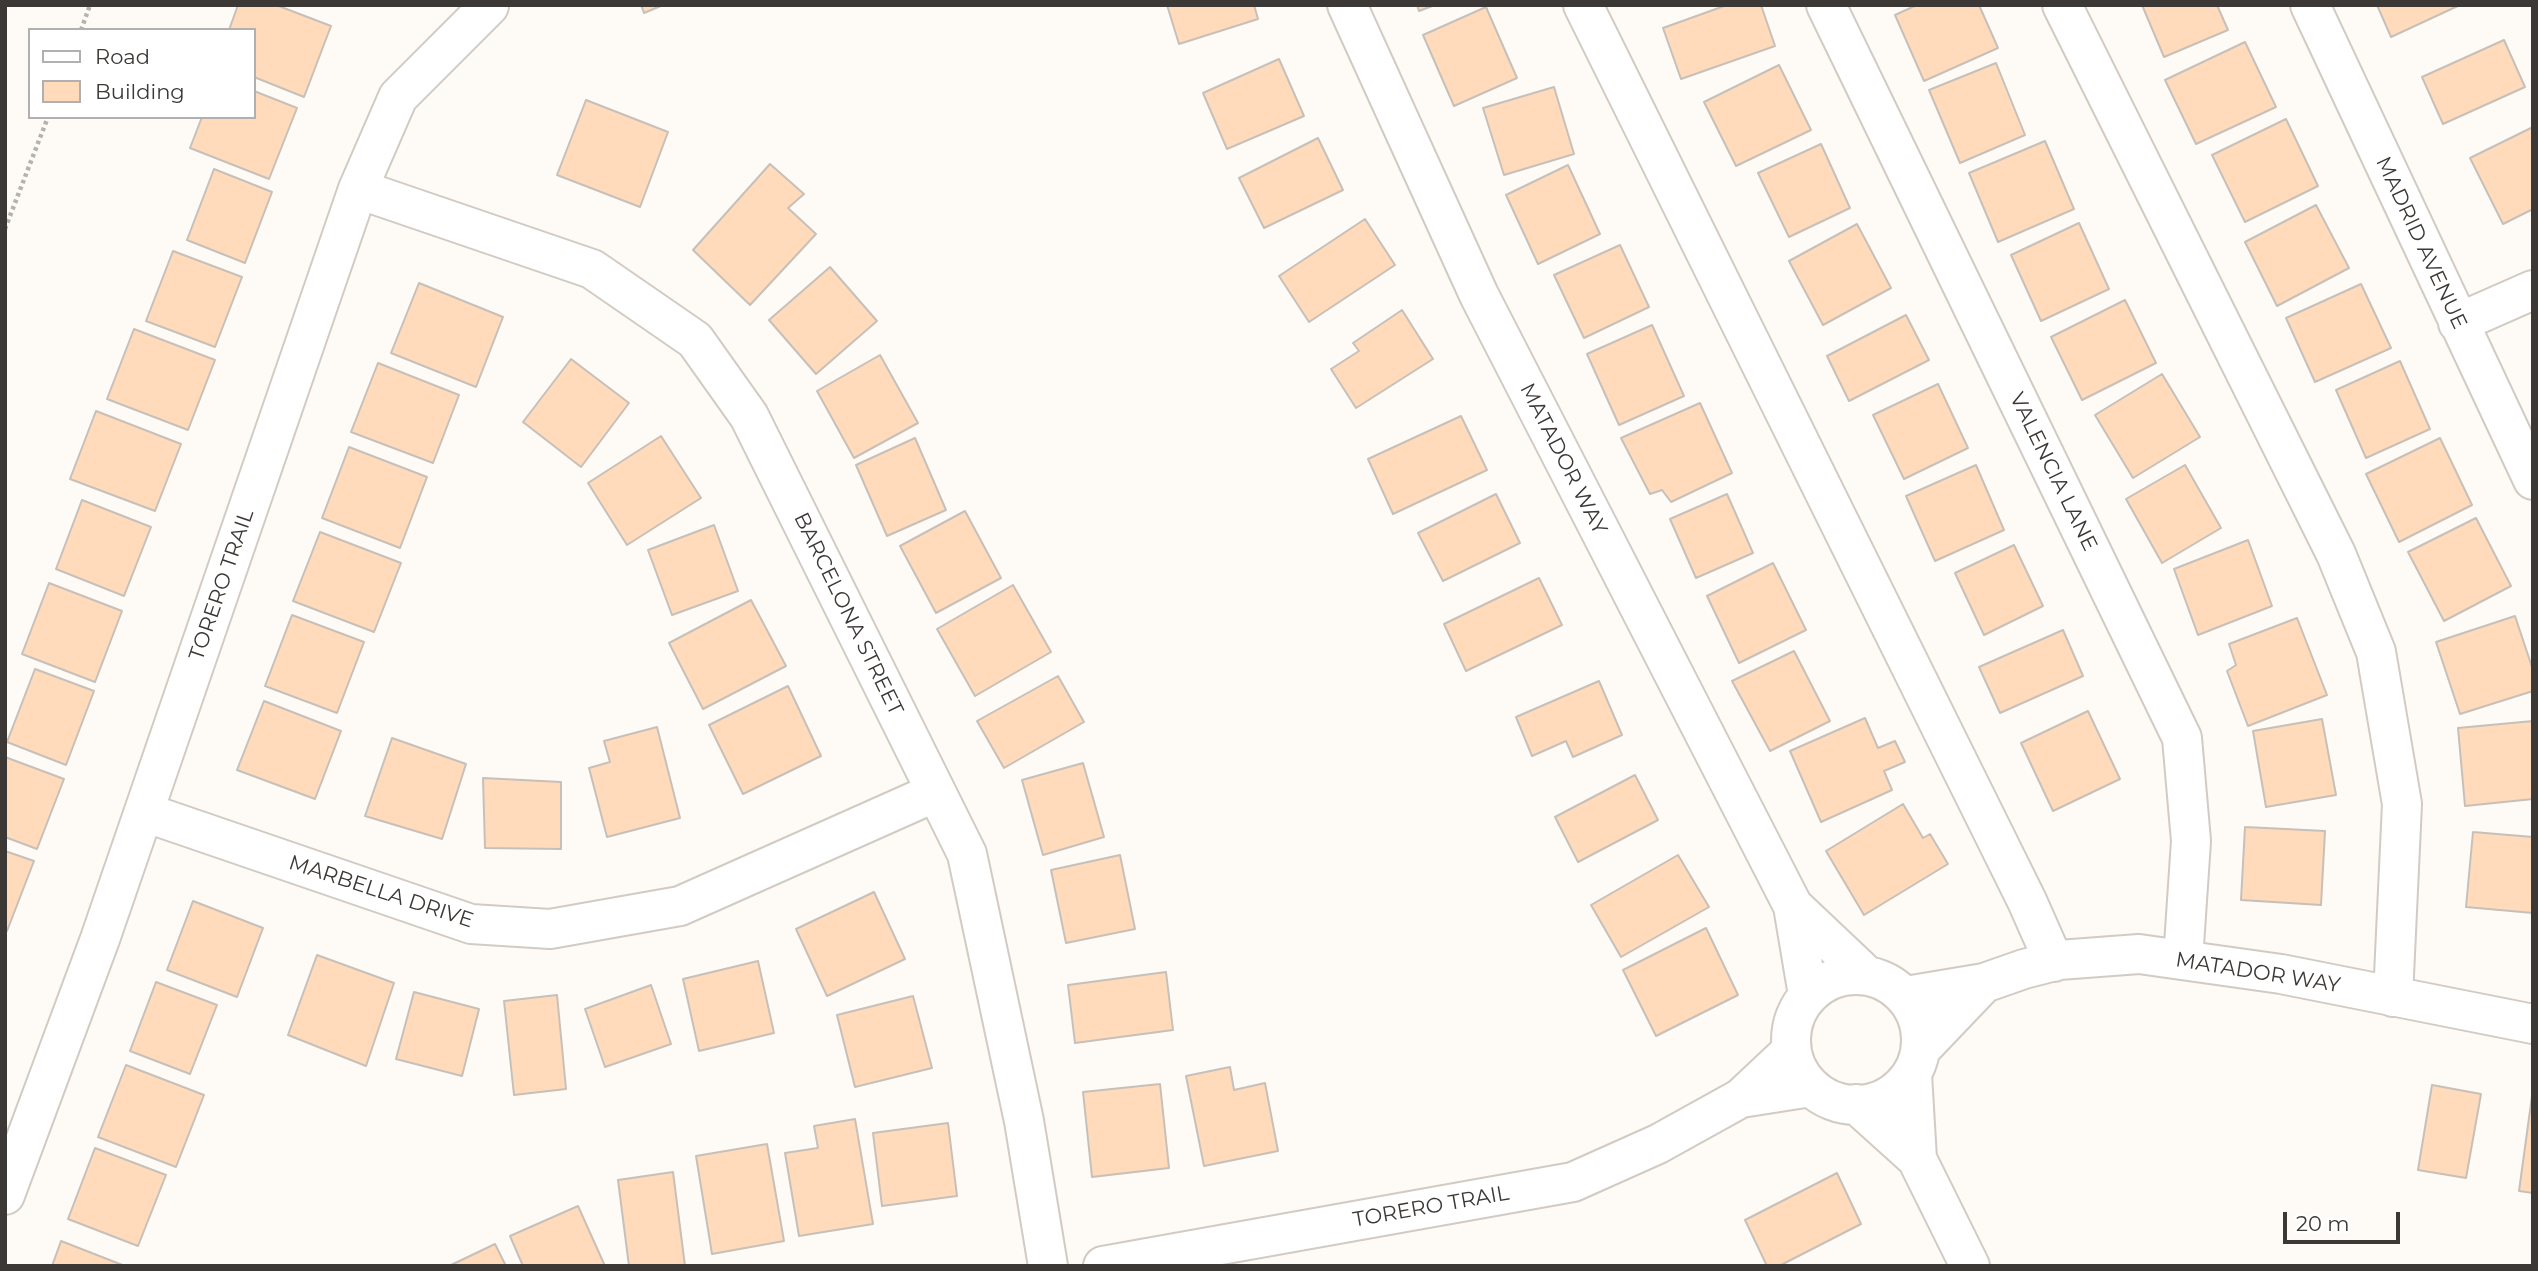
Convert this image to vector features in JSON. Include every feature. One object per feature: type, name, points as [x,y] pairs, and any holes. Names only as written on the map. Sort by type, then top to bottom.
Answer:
[{"type":"street","name":"MATADOR WAY","points":[[1347,5],[1479,295],[1793,906],[1808,995]]},
{"type":"street","points":[[1583,5],[2027,901],[2054,962]]},
{"type":"street","name":"VALENCIA LANE","points":[[1826,5],[2182,738],[2191,841],[2183,960]]},
{"type":"street","points":[[2062,5],[2336,554],[2375,652],[2402,804],[2393,997]]},
{"type":"street","name":"MADRID AVENUE","points":[[2310,5],[2533,480]]},
{"type":"street","name":"TORERO TRAIL","points":[[5,1195],[100,939],[358,189],[398,97],[489,6]]},
{"type":"street","name":"BARCELONA STREET","points":[[358,189],[592,269],[695,340],[750,416],[967,854],[1024,1121],[1048,1266]]},
{"type":"street","points":[[2458,323],[2533,290]]},
{"type":"street","name":"MARBELLA DRIVE","points":[[144,812],[471,924],[550,929],[680,906],[936,792]]},
{"type":"street","name":"MATADOR WAY","points":[[1793,906],[1866,975]]},
{"type":"street","name":"MATADOR WAY","points":[[1906,996],[1984,983],[2054,962],[2139,954],[2281,974],[2533,1024]]},
{"type":"street","points":[[1917,1061],[1899,1089],[1877,1102],[1846,1105],[1811,1087],[1796,1067],[1791,1051],[1793,1022],[1808,995],[1830,979],[1866,975],[1890,984],[1906,996],[1920,1024],[1917,1061],[1917,1159]]},
{"type":"street","name":"MATADOR WAY","points":[[1917,1061],[1984,983]]},
{"type":"street","name":"TORERO TRAIL","points":[[1103,1266],[1573,1182],[1658,1144],[1741,1098],[1791,1051]]},
{"type":"street","name":"TORERO TRAIL","points":[[1741,1098],[1811,1087]]},
{"type":"street","points":[[1856,1104],[1917,1159],[1970,1266]]},
{"type":"path","points":[[82,28],[90,5]]},
{"type":"path","points":[[5,229],[47,119]]},
{"type":"building","points":[[238,5],[276,5],[331,26],[304,97],[256,78],[256,28],[230,28]]},
{"type":"building","points":[[641,5],[663,5],[644,13]]},
{"type":"building","points":[[1167,5],[1254,5],[1258,19],[1179,44]]},
{"type":"building","points":[[1417,5],[1435,5],[1419,11]]},
{"type":"building","points":[[1727,5],[1761,5],[1775,46],[1681,79],[1663,28]]},
{"type":"building","points":[[1917,5],[1979,5],[1998,48],[1924,81],[1895,15]]},
{"type":"building","points":[[2142,5],[2217,5],[2228,30],[2164,57]]},
{"type":"building","points":[[2377,5],[2460,5],[2391,37]]},
{"type":"building","points":[[1486,7],[1517,78],[1454,106],[1423,35]]},
{"type":"building","points":[[2504,40],[2525,87],[2443,124],[2422,77]]},
{"type":"building","points":[[2245,42],[2276,107],[2196,144],[2165,80]]},
{"type":"building","points":[[1279,59],[1304,116],[1227,149],[1203,93]]},
{"type":"building","points":[[1996,63],[2025,135],[1960,163],[1929,90]]},
{"type":"building","points":[[1779,65],[1811,130],[1736,166],[1704,102]]},
{"type":"building","points":[[1554,87],[1574,154],[1504,175],[1483,108]]},
{"type":"building","points":[[256,92],[297,108],[269,179],[190,148],[201,119],[256,119]]},
{"type":"building","points":[[586,100],[668,132],[640,207],[557,175]]},
{"type":"building","points":[[2286,119],[2318,186],[2245,222],[2212,155]]},
{"type":"building","points":[[2533,127],[2533,209],[2503,224],[2470,158]]},
{"type":"building","points":[[1318,138],[1343,190],[1264,228],[1239,178]]},
{"type":"building","points":[[2045,141],[2074,209],[1998,242],[1969,173]]},
{"type":"building","points":[[1821,144],[1850,208],[1789,237],[1758,173]]},
{"type":"building","points":[[770,164],[804,194],[788,208],[816,234],[750,305],[693,250]]},
{"type":"building","points":[[1568,165],[1600,234],[1538,264],[1506,195]]},
{"type":"building","points":[[214,169],[272,192],[245,263],[187,240]]},
{"type":"building","points":[[2316,205],[2349,268],[2277,306],[2245,242]]},
{"type":"building","points":[[1365,219],[1395,265],[1309,322],[1279,276]]},
{"type":"building","points":[[2079,223],[2109,289],[2041,321],[2011,255]]},
{"type":"building","points":[[1857,224],[1891,288],[1823,325],[1789,261]]},
{"type":"building","points":[[1620,245],[1649,307],[1584,338],[1554,275]]},
{"type":"building","points":[[173,251],[242,277],[215,347],[146,321]]},
{"type":"building","points":[[830,267],[877,321],[816,374],[769,320]]},
{"type":"building","points":[[419,283],[503,317],[476,387],[391,353]]},
{"type":"building","points":[[2361,284],[2391,348],[2315,382],[2286,318]]},
{"type":"building","points":[[2125,300],[2156,363],[2082,400],[2051,337]]},
{"type":"building","points":[[1402,310],[1433,359],[1356,408],[1331,369],[1359,351],[1353,343]]},
{"type":"building","points":[[1906,315],[1929,360],[1849,401],[1827,356]]},
{"type":"building","points":[[1652,325],[1684,396],[1619,425],[1587,354]]},
{"type":"building","points":[[134,329],[215,360],[188,430],[107,399]]},
{"type":"building","points":[[880,355],[918,423],[854,458],[817,391]]},
{"type":"building","points":[[571,359],[629,403],[581,467],[523,422]]},
{"type":"building","points":[[2400,361],[2430,429],[2366,458],[2336,390]]},
{"type":"building","points":[[378,363],[459,395],[433,463],[351,432]]},
{"type":"building","points":[[2162,374],[2200,437],[2133,478],[2095,415]]},
{"type":"building","points":[[1938,384],[1968,448],[1904,479],[1873,415]]},
{"type":"building","points":[[1700,403],[1732,473],[1671,502],[1662,490],[1650,494],[1621,438]]},
{"type":"building","points":[[96,411],[181,444],[155,511],[70,479]]},
{"type":"building","points":[[1461,416],[1487,470],[1393,514],[1368,459]]},
{"type":"building","points":[[661,436],[701,498],[627,545],[588,483]]},
{"type":"building","points":[[915,438],[946,510],[887,536],[856,465]]},
{"type":"building","points":[[2440,438],[2472,505],[2399,542],[2366,474]]},
{"type":"building","points":[[349,447],[427,477],[400,548],[322,518]]},
{"type":"building","points":[[1976,465],[2004,530],[1935,561],[1906,496]]},
{"type":"building","points":[[2185,465],[2221,528],[2162,563],[2126,499]]},
{"type":"building","points":[[1496,494],[1520,543],[1443,581],[1418,533]]},
{"type":"building","points":[[1727,494],[1753,553],[1696,578],[1670,519]]},
{"type":"building","points":[[82,500],[151,527],[124,596],[56,569]]},
{"type":"building","points":[[965,511],[1001,578],[936,613],[900,546]]},
{"type":"building","points":[[2476,518],[2511,586],[2444,621],[2408,552]]},
{"type":"building","points":[[714,525],[738,591],[672,615],[648,550]]},
{"type":"building","points":[[320,532],[401,563],[374,632],[293,601]]},
{"type":"building","points":[[2248,540],[2272,606],[2198,635],[2174,569]]},
{"type":"building","points":[[2014,545],[2043,606],[1984,635],[1955,573]]},
{"type":"building","points":[[1773,563],[1806,630],[1739,663],[1707,596]]},
{"type":"building","points":[[1539,578],[1562,625],[1466,671],[1444,624]]},
{"type":"building","points":[[49,583],[122,611],[95,682],[22,654]]},
{"type":"building","points":[[1013,585],[1051,652],[975,696],[937,629]]},
{"type":"building","points":[[751,600],[786,666],[703,709],[669,643]]},
{"type":"building","points":[[292,615],[364,642],[337,713],[265,686]]},
{"type":"building","points":[[2515,616],[2533,670],[2533,691],[2460,714],[2436,642]]},
{"type":"building","points":[[2297,618],[2327,695],[2248,726],[2227,671],[2236,665],[2229,644]]},
{"type":"building","points":[[2063,630],[2083,676],[2000,713],[1979,667]]},
{"type":"building","points":[[1794,651],[1830,721],[1770,751],[1732,681]]},
{"type":"building","points":[[35,669],[94,691],[66,765],[7,742]]},
{"type":"building","points":[[1058,676],[1084,722],[1004,768],[977,721]]},
{"type":"building","points":[[1599,681],[1622,735],[1573,757],[1566,741],[1532,756],[1516,717]]},
{"type":"building","points":[[788,686],[821,756],[743,794],[709,725]]},
{"type":"building","points":[[264,701],[341,731],[315,799],[237,770]]},
{"type":"building","points":[[2088,711],[2120,779],[2053,811],[2021,743]]},
{"type":"building","points":[[1865,718],[1878,748],[1895,741],[1905,762],[1884,771],[1892,790],[1821,822],[1790,751]]},
{"type":"building","points":[[2322,719],[2336,795],[2266,807],[2253,731]]},
{"type":"building","points":[[2533,721],[2533,799],[2465,806],[2458,728]]},
{"type":"building","points":[[657,727],[680,818],[607,837],[589,768],[610,762],[604,741]]},
{"type":"building","points":[[392,738],[466,764],[442,839],[365,816]]},
{"type":"building","points":[[5,757],[64,779],[37,849],[5,837]]},
{"type":"building","points":[[1083,763],[1104,837],[1043,855],[1022,780]]},
{"type":"building","points":[[1635,775],[1658,820],[1578,862],[1555,817]]},
{"type":"building","points":[[483,778],[561,782],[561,849],[485,848]]},
{"type":"building","points":[[1903,804],[1923,838],[1930,834],[1948,864],[1864,915],[1826,851]]},
{"type":"building","points":[[2245,827],[2325,831],[2321,905],[2241,900]]},
{"type":"building","points":[[2473,832],[2533,837],[2533,913],[2466,907]]},
{"type":"building","points":[[5,851],[34,861],[7,931],[5,930]]},
{"type":"building","points":[[1120,855],[1135,929],[1066,943],[1051,870]]},
{"type":"building","points":[[1678,855],[1709,907],[1621,957],[1591,905]]},
{"type":"building","points":[[874,892],[905,959],[827,996],[796,929]]},
{"type":"building","points":[[193,901],[263,928],[237,997],[167,970]]},
{"type":"building","points":[[1706,928],[1738,995],[1656,1036],[1623,970]]},
{"type":"building","points":[[317,955],[394,983],[366,1066],[288,1035]]},
{"type":"building","points":[[758,961],[774,1033],[699,1051],[683,979]]},
{"type":"building","points":[[1166,972],[1173,1030],[1075,1043],[1068,985]]},
{"type":"building","points":[[156,982],[217,1005],[190,1074],[130,1051]]},
{"type":"building","points":[[651,985],[671,1044],[605,1067],[585,1009]]},
{"type":"building","points":[[414,992],[479,1009],[462,1076],[396,1059]]},
{"type":"building","points":[[557,995],[566,1089],[514,1095],[504,1001]]},
{"type":"building","points":[[913,996],[932,1068],[855,1087],[837,1015]]},
{"type":"building","points":[[126,1065],[204,1095],[176,1167],[98,1137]]},
{"type":"building","points":[[1230,1067],[1234,1090],[1265,1083],[1278,1151],[1204,1166],[1186,1076]]},
{"type":"building","points":[[1160,1084],[1169,1168],[1092,1177],[1083,1092]]},
{"type":"building","points":[[2432,1085],[2481,1094],[2466,1178],[2418,1170]]},
{"type":"building","points":[[2533,1096],[2533,1193],[2519,1191]]},
{"type":"building","points":[[855,1119],[873,1224],[799,1236],[785,1153],[818,1148],[814,1126]]},
{"type":"building","points":[[948,1123],[957,1196],[882,1206],[873,1133]]},
{"type":"building","points":[[767,1144],[784,1241],[712,1254],[696,1156]]},
{"type":"building","points":[[95,1148],[166,1175],[138,1246],[68,1219]]},
{"type":"building","points":[[673,1172],[685,1266],[629,1266],[618,1180]]},
{"type":"building","points":[[1837,1173],[1861,1224],[1779,1266],[1767,1266],[1745,1220]]},
{"type":"building","points":[[578,1206],[605,1266],[523,1266],[510,1236]]},
{"type":"building","points":[[61,1241],[125,1266],[52,1266]]},
{"type":"building","points":[[495,1244],[506,1266],[449,1266]]}]
